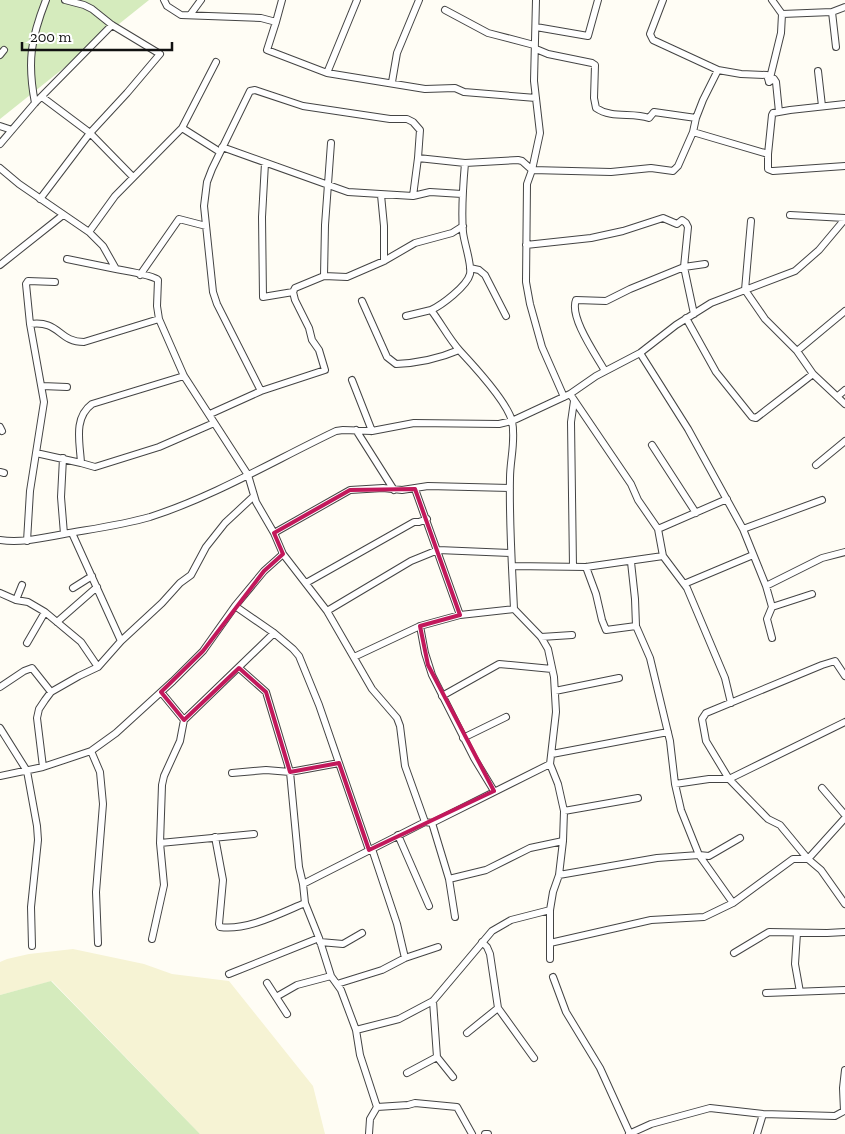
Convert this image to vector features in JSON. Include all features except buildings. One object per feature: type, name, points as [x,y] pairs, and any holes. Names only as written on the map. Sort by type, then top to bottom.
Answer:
[{"type":"street","points":[[35,103],[31,82],[31,55],[36,26],[46,0]]},
{"type":"street","points":[[40,199],[90,133],[160,54],[112,25],[92,9],[65,0]]},
{"type":"street","points":[[164,0],[167,6],[182,15],[261,18],[276,22]]},
{"type":"street","points":[[190,15],[201,0]]},
{"type":"street","points":[[282,0],[267,50],[327,73],[392,82],[425,89],[454,88],[464,92],[536,98]]},
{"type":"street","points":[[327,73],[357,0]]},
{"type":"street","points":[[392,82],[397,52],[419,0]]},
{"type":"street","points":[[536,0],[534,81],[540,133],[527,184],[526,282],[530,304],[542,347],[567,395],[574,402],[630,484],[638,500],[658,529],[663,556],[688,588],[725,678],[731,703]]},
{"type":"street","points":[[536,26],[588,36],[598,0]]},
{"type":"street","points":[[663,0],[650,38],[718,70],[741,74],[767,75],[770,82]]},
{"type":"street","points":[[770,82],[781,34],[782,14],[772,0]]},
{"type":"street","points":[[782,14],[832,12],[845,7]]},
{"type":"street","points":[[445,10],[488,33],[534,45],[536,49],[548,54],[592,63],[595,65],[594,98],[596,108],[603,113],[649,118],[654,112],[663,112],[696,118]]},
{"type":"street","points":[[832,12],[836,47]]},
{"type":"street","points":[[0,144],[35,103],[112,25]]},
{"type":"street","points":[[89,232],[115,196],[182,128],[216,62]]},
{"type":"street","points":[[418,158],[466,163],[518,160],[522,161],[532,170],[611,172],[651,168],[673,171],[678,166],[693,132],[696,118],[718,70]]},
{"type":"street","points":[[818,71],[822,106]]},
{"type":"street","points":[[770,82],[774,79],[776,82],[779,112]]},
{"type":"street","points":[[261,391],[216,304],[206,226],[205,196],[212,169],[250,91],[254,90],[303,106],[390,119],[407,119],[413,122],[420,130],[413,196]]},
{"type":"street","points":[[42,97],[90,133],[133,177]]},
{"type":"street","points":[[845,104],[779,112],[772,115],[768,169],[774,171],[845,166]]},
{"type":"street","points":[[0,126],[12,130]]},
{"type":"street","points":[[182,128],[221,150],[348,192],[413,196],[430,192],[462,194]]},
{"type":"street","points":[[693,132],[768,154]]},
{"type":"street","points":[[324,276],[331,143]]},
{"type":"street","points":[[265,163],[262,217],[263,297],[293,292],[295,288],[324,276],[347,276],[384,261],[415,243],[452,233],[463,226]]},
{"type":"street","points":[[406,316],[438,307],[463,285],[470,275],[464,244],[463,226],[462,194],[466,163]]},
{"type":"street","points":[[0,168],[40,199],[89,232],[103,246],[116,269]]},
{"type":"street","points":[[381,195],[384,226],[384,261]]},
{"type":"street","points":[[0,265],[63,215]]},
{"type":"street","points":[[790,215],[845,218]]},
{"type":"street","points":[[526,245],[591,238],[623,231],[663,218],[677,224],[682,220],[688,227],[684,268],[694,314]]},
{"type":"street","points":[[0,540],[27,541],[150,516],[192,501],[336,431],[356,430],[372,432],[414,423],[498,424],[512,421],[567,395],[640,352],[686,318],[712,303],[795,271],[822,246],[845,218]]},
{"type":"street","points":[[140,275],[179,219],[206,226]]},
{"type":"street","points":[[751,221],[745,290],[765,319],[797,352],[813,374],[845,404]]},
{"type":"street","points":[[67,259],[152,276],[158,280],[157,306],[159,319],[184,376],[248,475],[254,496],[283,554],[327,611],[372,689],[391,710],[400,726],[405,766],[429,822],[449,879],[455,917]]},
{"type":"street","points":[[605,371],[576,318],[576,300],[606,301],[630,289],[684,268],[705,264]]},
{"type":"street","points":[[470,268],[479,270],[485,275],[506,316]]},
{"type":"street","points":[[27,541],[30,491],[44,407],[42,386],[30,324],[26,286],[28,281],[55,282]]},
{"type":"street","points":[[210,414],[261,391],[325,370],[319,350],[312,340],[309,328],[293,292]]},
{"type":"street","points":[[362,301],[386,357],[396,364],[416,363],[439,358],[459,350]]},
{"type":"street","points":[[431,310],[459,350],[493,389],[512,421],[510,488],[514,609],[541,636],[548,649],[555,691],[556,712],[550,764],[558,784],[564,811],[559,875],[553,892],[550,910],[550,958]]},
{"type":"street","points":[[797,352],[845,311]]},
{"type":"street","points":[[686,318],[716,372],[752,417],[756,418],[813,374]]},
{"type":"street","points":[[30,324],[44,323],[54,327],[76,342],[84,342],[159,319]]},
{"type":"street","points":[[640,352],[688,429],[743,529],[766,586],[772,607],[767,619],[772,638]]},
{"type":"street","points":[[81,463],[79,424],[86,408],[92,404],[184,376]]},
{"type":"street","points":[[352,380],[372,432]]},
{"type":"street","points":[[42,386],[67,387]]},
{"type":"street","points":[[838,396],[845,390]]},
{"type":"street","points":[[573,567],[570,422],[574,402]]},
{"type":"street","points":[[36,453],[95,467],[159,446],[214,423]]},
{"type":"street","points":[[356,430],[394,490]]},
{"type":"street","points":[[816,465],[845,441]]},
{"type":"street","points":[[652,445],[696,513]]},
{"type":"street","points":[[63,458],[61,497],[64,534]]},
{"type":"street","points":[[274,533],[350,490],[415,489],[428,486],[510,488]]},
{"type":"street","points":[[415,489],[460,615]]},
{"type":"street","points":[[43,767],[37,718],[39,709],[51,692],[98,667],[121,641],[162,604],[180,583],[191,575],[206,547],[225,523],[254,496]]},
{"type":"street","points":[[658,529],[727,499]]},
{"type":"street","points":[[743,529],[822,500]]},
{"type":"street","points":[[306,583],[414,522],[417,523],[426,519]]},
{"type":"street","points":[[72,533],[121,641]]},
{"type":"street","points":[[327,611],[411,560],[438,550],[511,553]]},
{"type":"street","points":[[766,586],[822,558],[845,552]]},
{"type":"street","points":[[0,776],[43,767],[91,751],[116,733],[203,651],[235,606],[264,571],[283,554]]},
{"type":"street","points":[[684,584],[753,555]]},
{"type":"street","points":[[512,566],[586,567],[663,556]]},
{"type":"street","points":[[631,562],[636,626],[650,658],[668,732],[675,784],[681,810],[699,855],[733,903]]},
{"type":"street","points":[[586,567],[606,630],[636,626]]},
{"type":"street","points":[[73,588],[92,576]]},
{"type":"street","points":[[16,600],[22,585]]},
{"type":"street","points":[[57,622],[97,587]]},
{"type":"street","points":[[0,593],[16,600],[28,602],[46,612],[81,642],[98,667]]},
{"type":"street","points":[[772,607],[812,594]]},
{"type":"street","points":[[235,606],[274,633],[293,649],[302,663],[319,705],[397,924],[405,958]]},
{"type":"street","points":[[354,657],[420,626],[460,615],[514,609]]},
{"type":"street","points":[[27,643],[46,612]]},
{"type":"street","points":[[420,626],[428,665],[463,738],[494,791]]},
{"type":"street","points":[[152,939],[164,885],[160,843],[162,785],[164,776],[180,741],[184,720],[274,633]]},
{"type":"street","points":[[541,636],[572,635]]},
{"type":"street","points":[[845,676],[835,661],[822,664],[706,713],[702,719],[706,741],[729,778],[768,819],[780,825],[808,859],[820,870],[845,904]]},
{"type":"street","points":[[442,696],[499,664],[552,669]]},
{"type":"street","points":[[0,687],[24,671],[32,668],[51,692]]},
{"type":"street","points":[[239,668],[266,692],[290,772],[299,867],[305,902],[331,976],[341,990],[356,1030],[360,1055],[378,1107]]},
{"type":"street","points":[[555,691],[619,678]]},
{"type":"street","points":[[161,692],[184,720]]},
{"type":"street","points":[[463,738],[506,717]]},
{"type":"street","points":[[675,784],[729,778],[845,722]]},
{"type":"street","points":[[0,728],[28,771],[38,840],[31,907],[32,946]]},
{"type":"street","points":[[552,754],[668,732]]},
{"type":"street","points":[[91,751],[100,772],[103,799],[96,892],[98,943]]},
{"type":"street","points":[[232,773],[266,770],[290,772],[339,764]]},
{"type":"street","points":[[303,884],[398,835],[550,764]]},
{"type":"street","points":[[550,943],[651,920],[704,917],[733,903],[792,859],[808,859],[845,816],[822,788]]},
{"type":"street","points":[[564,811],[638,798]]},
{"type":"street","points":[[160,843],[254,834]]},
{"type":"street","points":[[398,835],[429,906]]},
{"type":"street","points":[[215,837],[223,880],[220,927],[236,927],[268,918],[305,902]]},
{"type":"street","points":[[559,875],[657,858],[709,856],[740,838]]},
{"type":"street","points":[[449,879],[486,870],[530,848],[563,841]]},
{"type":"street","points":[[356,1030],[399,1019],[433,1002],[492,930],[511,920],[550,910]]},
{"type":"street","points":[[734,953],[769,932],[845,932]]},
{"type":"street","points":[[229,974],[319,940],[343,944],[362,933]]},
{"type":"street","points":[[797,933],[795,964],[800,992]]},
{"type":"street","points":[[482,942],[490,954],[498,1008],[534,1058]]},
{"type":"street","points":[[337,984],[382,970],[405,958],[438,947]]},
{"type":"street","points":[[276,996],[297,985],[331,976]]},
{"type":"street","points":[[552,977],[566,1012],[600,1068],[630,1134],[651,1124],[710,1108],[763,1114],[835,1116],[844,1111],[843,1088],[845,1070]]},
{"type":"street","points":[[267,983],[287,1014]]},
{"type":"street","points":[[766,993],[845,990]]},
{"type":"street","points":[[433,1002],[437,1057],[453,1077]]},
{"type":"street","points":[[467,1033],[498,1008]]},
{"type":"street","points":[[407,1073],[437,1057]]},
{"type":"street","points":[[378,1107],[415,1103],[457,1107],[472,1134]]},
{"type":"street","points":[[369,1134],[370,1119],[378,1107]]},
{"type":"street","points":[[757,1134],[763,1114]]},
{"type":"highlighted area","points":[[415,489],[460,615],[420,626],[428,665],[494,791],[369,850],[339,763],[290,772],[266,692],[239,668],[184,720],[161,692],[203,651],[264,571],[283,554],[274,533],[350,490]]},
{"type":"shaded area","points":[[73,949],[144,964],[172,974],[229,981],[313,1086],[325,1134],[200,1134],[52,981],[0,995],[0,962],[29,954]]},
{"type":"green space","points":[[0,0],[149,0],[0,119]]},
{"type":"green space","points":[[51,981],[200,1134],[0,1134],[0,995]]}]
